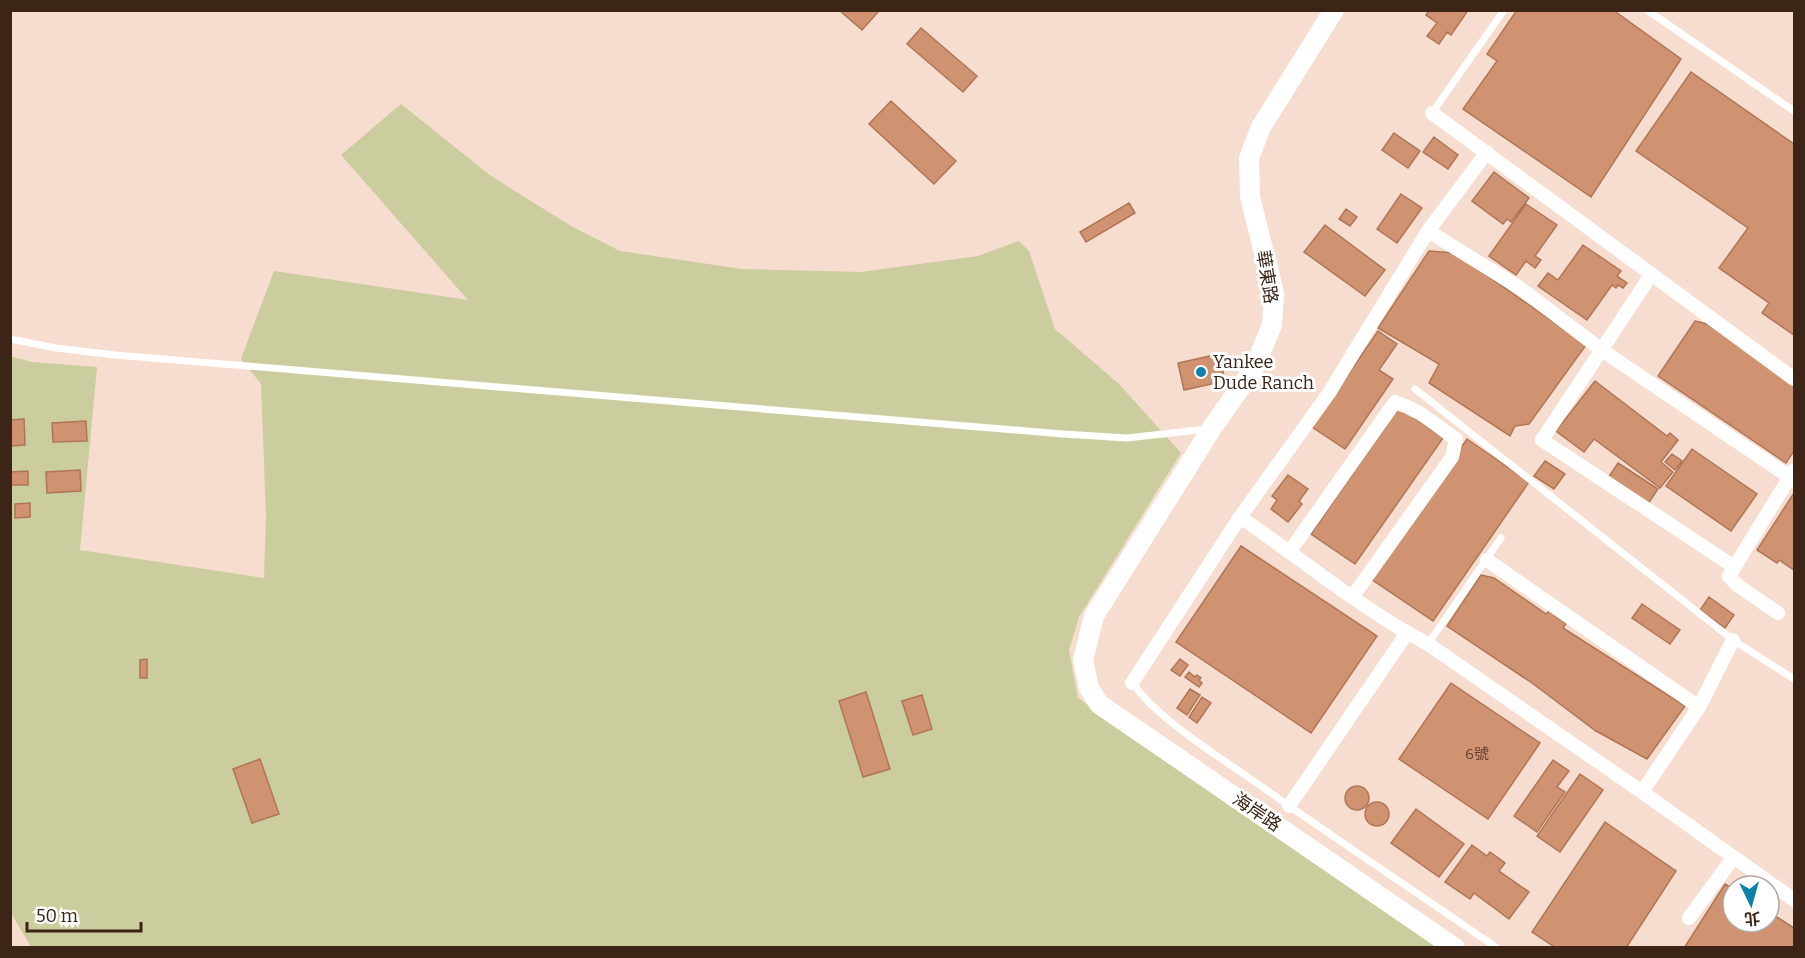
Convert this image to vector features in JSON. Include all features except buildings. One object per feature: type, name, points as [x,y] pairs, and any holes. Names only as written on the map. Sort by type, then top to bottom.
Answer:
[{"type":"main road","name":"華東路","points":[[1083,660],[1094,616],[1212,428],[1254,368],[1272,325],[1274,293],[1250,197],[1249,158],[1261,127],[1334,10]]},
{"type":"main road","name":"海岸路","points":[[1083,660],[1089,688],[1099,704],[1455,948]]},
{"type":"street","points":[[1432,113],[1794,379]]},
{"type":"street","points":[[1132,683],[1240,517],[1329,393],[1428,231],[1487,152]]},
{"type":"street","points":[[1428,231],[1520,288],[1603,351],[1793,475],[1733,566],[1729,576],[1737,585],[1779,613]]},
{"type":"street","points":[[1651,275],[1603,351],[1542,440],[1733,566]]},
{"type":"street","points":[[1290,551],[1395,402],[1427,416],[1456,439],[1452,457],[1353,596]]},
{"type":"street","points":[[1240,517],[1642,792],[1733,858],[1793,897]]},
{"type":"street","points":[[1487,560],[1699,707]]},
{"type":"street","points":[[1289,806],[1407,633]]},
{"type":"street","points":[[1642,792],[1699,707],[1733,640]]},
{"type":"street","points":[[1689,918],[1733,858]]},
{"type":"lane","points":[[1432,113],[1504,10]]},
{"type":"lane","points":[[1647,10],[1794,111]]},
{"type":"lane","points":[[10,339],[56,348],[115,355],[1063,434],[1127,438],[1212,428]]},
{"type":"lane","points":[[1415,389],[1733,640],[1794,679]]},
{"type":"lane","points":[[1428,644],[1502,538]]},
{"type":"lane","points":[[1132,683],[1143,698],[1179,728],[1497,948]]},
{"type":"green space","points":[[401,104],[491,176],[571,226],[620,251],[742,269],[861,272],[978,256],[1019,241],[1029,251],[1055,329],[1119,384],[1181,453],[1079,617],[1069,650],[1078,698],[1439,947],[31,947],[10,911],[10,356],[32,362],[97,367],[80,550],[264,578],[266,516],[261,384],[241,359],[274,271],[468,300],[341,155]]},
{"type":"place","name":"Yankee Dude Ranch","points":[[1201,372]]}]
